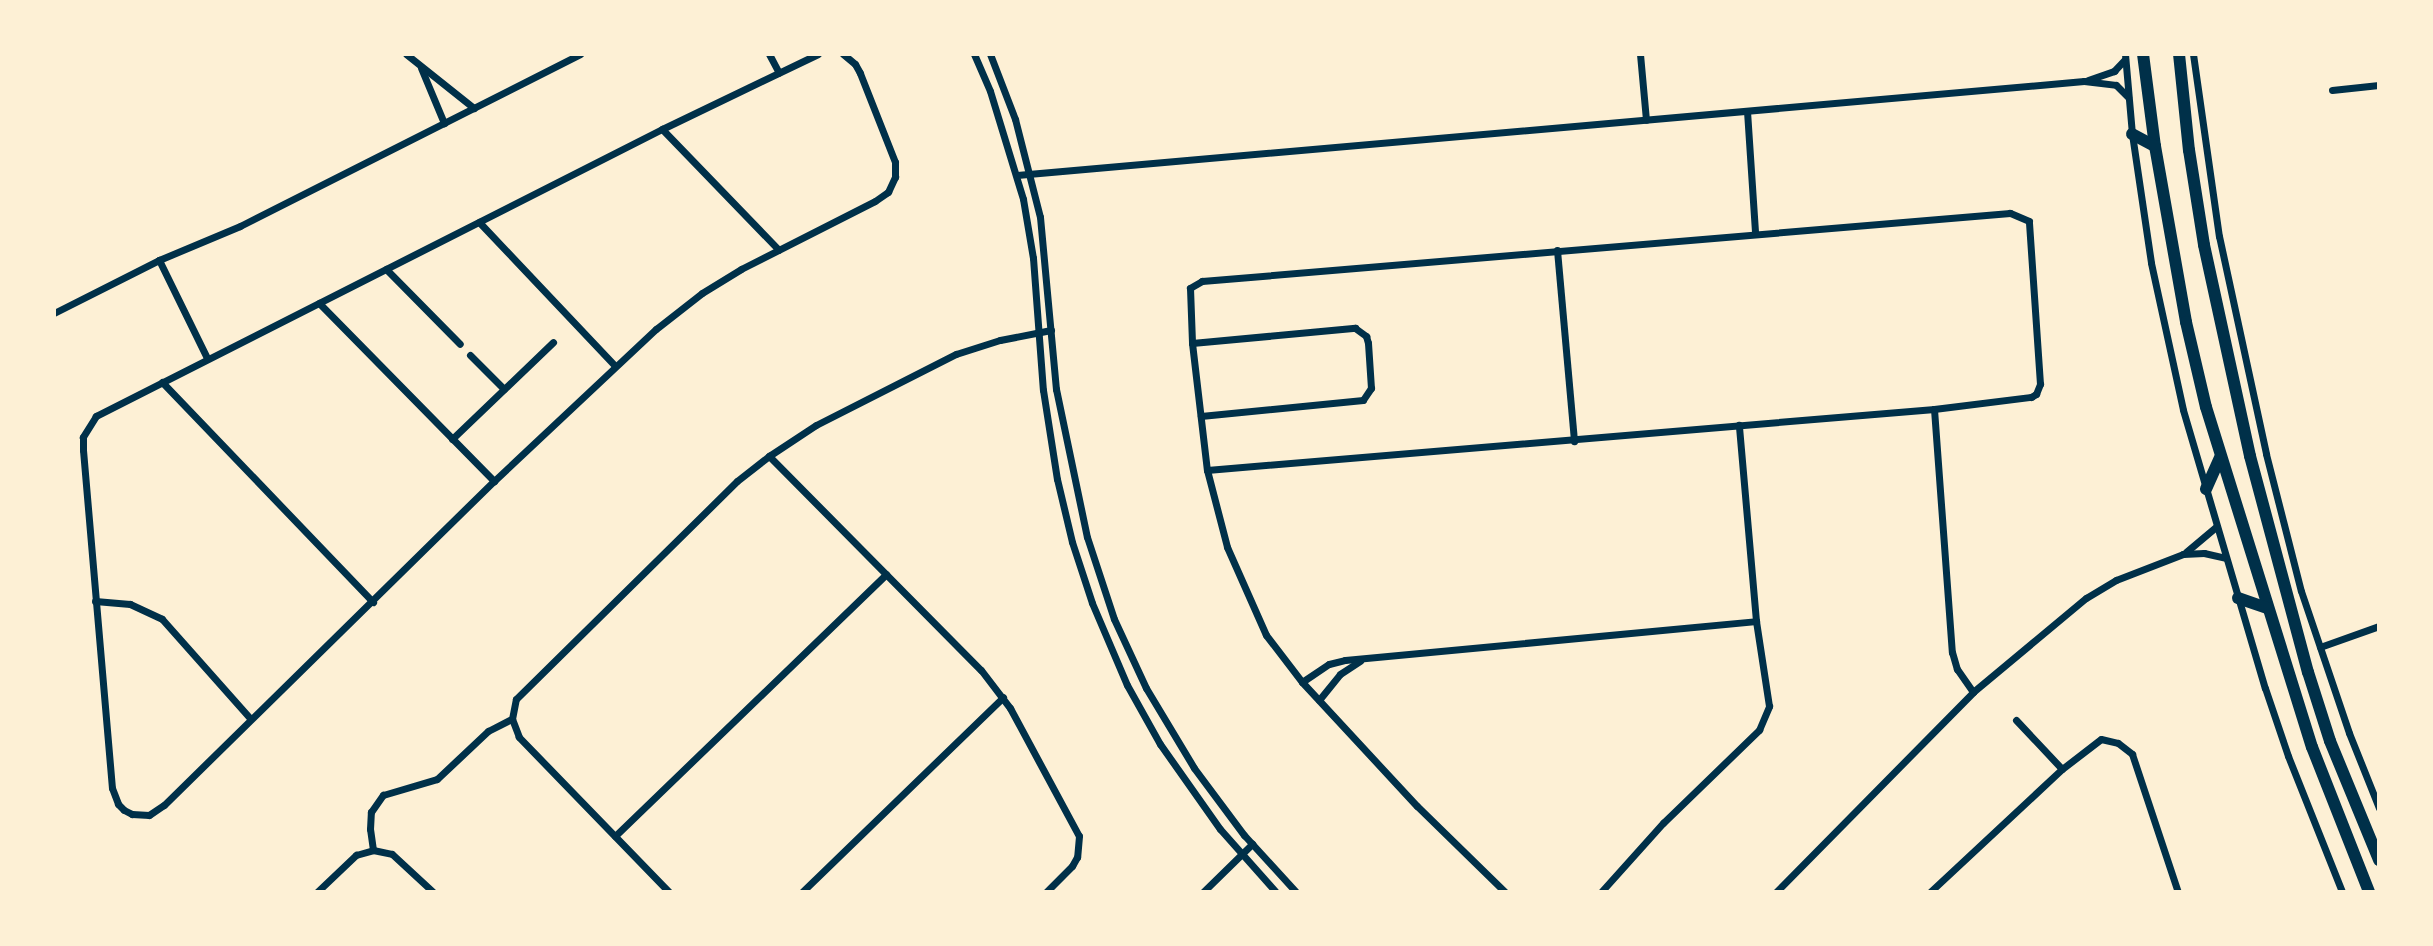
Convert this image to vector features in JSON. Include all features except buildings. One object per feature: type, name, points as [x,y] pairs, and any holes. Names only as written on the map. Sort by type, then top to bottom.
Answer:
[{"type":"main road","points":[[2143,54],[2155,146],[2186,322],[2220,458],[2312,747],[2369,892]]},
{"type":"main road","points":[[2179,54],[2189,150],[2204,245],[2248,444],[2308,672],[2330,741],[2379,860]]},
{"type":"main road","points":[[2132,134],[2155,146]]},
{"type":"main road","points":[[2206,489],[2220,458]]},
{"type":"main road","points":[[2238,598],[2267,608]]},
{"type":"street","points":[[406,54],[446,83],[474,108]]},
{"type":"street","points":[[54,313],[159,260],[240,226],[580,54]]},
{"type":"street","points":[[769,54],[779,72]]},
{"type":"street","points":[[818,54],[662,129],[96,416],[83,437],[112,788],[118,804],[124,810],[140,816],[157,811],[614,365],[702,293],[882,197],[895,177],[895,162],[860,73],[855,64],[843,54]]},
{"type":"street","points":[[974,54],[990,91],[1017,175],[1033,258],[1043,390],[1057,479],[1072,542],[1096,613],[1127,685],[1160,744],[1242,855],[1276,892]]},
{"type":"street","points":[[990,54],[1015,119],[1029,172],[1045,247],[1056,389],[1076,494],[1096,568],[1117,626],[1176,741],[1252,844],[1296,892]]},
{"type":"street","points":[[1640,54],[1646,120]]},
{"type":"street","points":[[2193,54],[2203,147],[2233,309],[2301,591],[2348,733],[2379,808]]},
{"type":"street","points":[[2084,81],[2113,71],[2125,56]]},
{"type":"street","points":[[2125,56],[2132,134],[2162,323],[2225,558],[2288,756],[2342,892]]},
{"type":"street","points":[[421,67],[444,123]]},
{"type":"street","points":[[1017,175],[2084,81],[2116,85],[2128,97]]},
{"type":"street","points":[[2332,90],[2379,85]]},
{"type":"street","points":[[1747,111],[1755,233]]},
{"type":"street","points":[[662,129],[779,250]]},
{"type":"street","points":[[1207,470],[1574,441],[1934,409],[2031,397],[2036,394],[2040,384],[2032,228],[2024,217],[2010,213],[1202,281],[1190,288],[1188,294],[1192,343],[1207,470],[1227,548],[1266,635],[1302,682],[1417,806],[1505,892]]},
{"type":"street","points":[[478,222],[614,365]]},
{"type":"street","points":[[1557,250],[1574,441]]},
{"type":"street","points":[[159,260],[207,358]]},
{"type":"street","points":[[386,269],[460,344]]},
{"type":"street","points":[[319,303],[494,481]]},
{"type":"street","points":[[1192,343],[1355,328],[1366,336],[1368,343],[1371,388],[1363,400],[1201,416]]},
{"type":"street","points":[[669,892],[519,737],[512,719],[512,708],[522,692],[737,481],[769,456],[832,416],[956,354],[1000,340],[1051,330]]},
{"type":"street","points":[[453,439],[554,342]]},
{"type":"street","points":[[470,355],[504,389]]},
{"type":"street","points":[[162,382],[373,602]]},
{"type":"street","points":[[1934,409],[1952,652],[1957,669],[1973,692]]},
{"type":"street","points":[[1601,892],[1663,823],[1759,730],[1769,706],[1756,621],[1739,425]]},
{"type":"street","points":[[769,456],[981,670],[1003,697],[1079,836],[1077,857],[1072,866],[1045,892]]},
{"type":"street","points":[[1780,890],[1973,692],[2086,598],[2116,580],[2183,554],[2217,526]]},
{"type":"street","points":[[2183,554],[2204,553],[2225,558]]},
{"type":"street","points":[[615,836],[886,574]]},
{"type":"street","points":[[95,601],[130,604],[162,619],[250,718]]},
{"type":"street","points":[[1302,682],[1329,664],[1756,621]]},
{"type":"street","points":[[2320,647],[2379,626]]},
{"type":"street","points":[[1319,700],[1340,674],[1361,660]]},
{"type":"street","points":[[802,892],[1003,697]]},
{"type":"street","points":[[373,850],[371,812],[383,795],[437,779],[488,732],[512,719]]},
{"type":"street","points":[[2016,720],[2062,769]]},
{"type":"street","points":[[1930,892],[2062,769],[2101,739],[2118,743],[2132,754],[2178,892]]},
{"type":"street","points":[[1203,892],[1252,844]]},
{"type":"street","points":[[317,892],[356,855],[373,850],[392,854],[433,892]]}]
